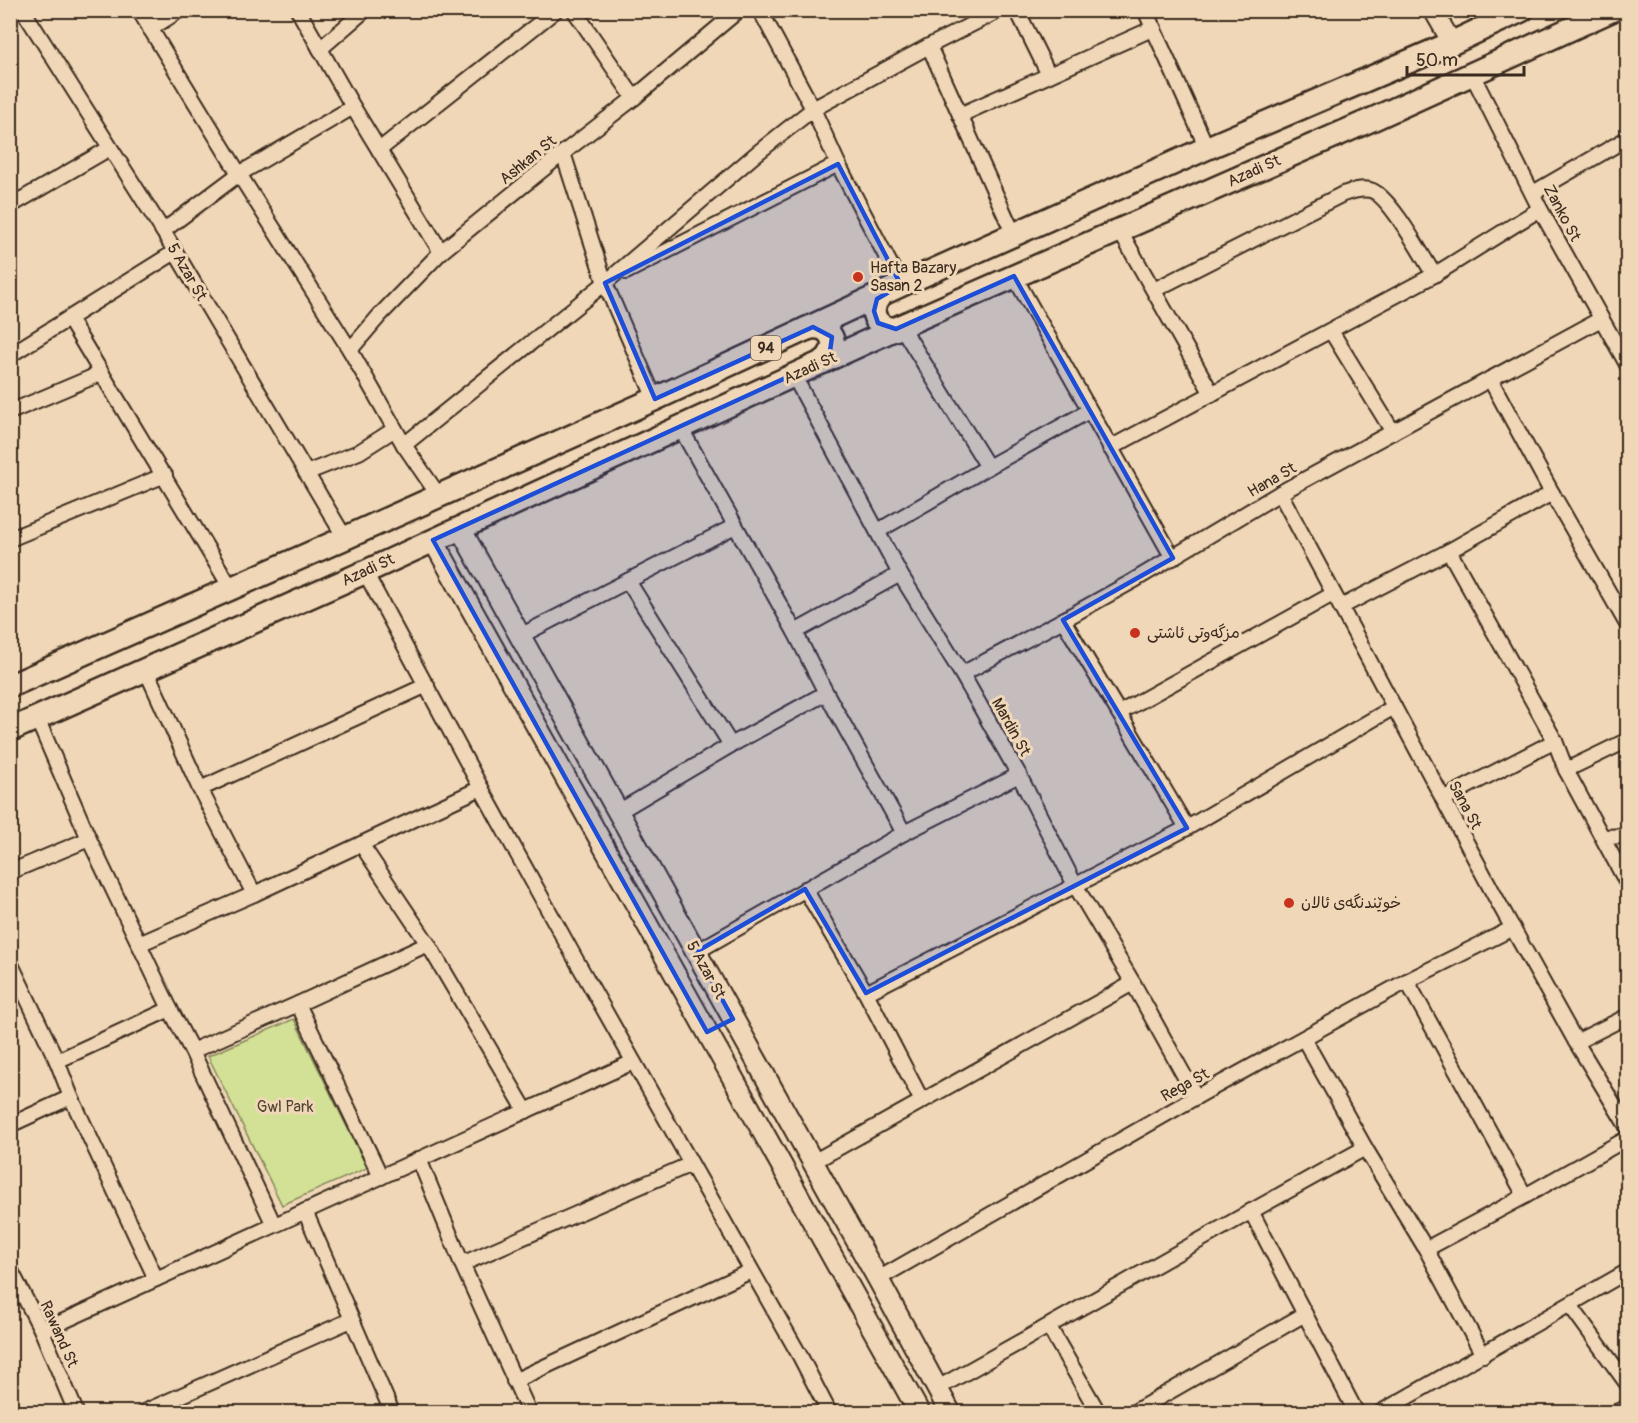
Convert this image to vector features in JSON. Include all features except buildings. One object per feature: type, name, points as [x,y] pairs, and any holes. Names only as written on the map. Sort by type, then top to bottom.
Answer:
[{"type":"main road","name":"94","points":[[10,686],[655,399],[1207,148],[1452,43],[1489,17],[1522,10]]},
{"type":"main road","name":"Azadi St","points":[[10,730],[365,572],[1014,276],[1120,231],[1612,10]]},
{"type":"main road","points":[[891,290],[874,304],[875,317],[884,327],[899,328]]},
{"type":"main road","points":[[806,329],[821,327],[832,337],[833,351],[823,362]]},
{"type":"main road","name":"5 Azar St","points":[[460,528],[878,1279],[950,1413]]},
{"type":"main road","name":"5 Azar St","points":[[433,540],[918,1413]]},
{"type":"main road","points":[[707,1032],[733,1019]]},
{"type":"street","name":"5 Azar St","points":[[23,10],[163,231],[345,538]]},
{"type":"street","points":[[139,10],[238,174],[350,350],[404,445],[439,496]]},
{"type":"street","points":[[150,29],[180,10]]},
{"type":"street","points":[[298,10],[353,107],[441,252]]},
{"type":"street","points":[[320,49],[365,10]]},
{"type":"street","points":[[379,150],[556,10]]},
{"type":"street","points":[[574,10],[634,98]]},
{"type":"street","points":[[760,10],[813,109],[891,290]]},
{"type":"street","points":[[404,445],[605,283],[756,154],[813,109],[1000,10]]},
{"type":"street","points":[[1017,10],[1049,75]]},
{"type":"street","points":[[1146,10],[1207,148]]},
{"type":"street","points":[[1433,10],[1452,43]]},
{"type":"street","name":"Ashkan St","points":[[350,350],[380,315],[441,252],[562,153],[634,98],[734,12]]},
{"type":"street","points":[[960,115],[1154,28]]},
{"type":"street","points":[[929,46],[1014,235]]},
{"type":"street","name":"Zanko St","points":[[1472,74],[1540,209],[1601,319],[1624,348],[1628,366]]},
{"type":"street","points":[[163,231],[238,174],[353,107]]},
{"type":"street","points":[[1533,193],[1628,138]]},
{"type":"street","points":[[10,206],[110,148]]},
{"type":"street","points":[[562,153],[605,283],[655,399]]},
{"type":"street","points":[[605,283],[838,164]]},
{"type":"street","points":[[1154,290],[1343,194],[1359,189],[1373,190],[1388,202],[1434,275]]},
{"type":"street","points":[[1110,448],[1434,275],[1540,209]]},
{"type":"street","points":[[1120,231],[1212,394]]},
{"type":"street","points":[[10,355],[175,252]]},
{"type":"street","points":[[1014,276],[1173,558]]},
{"type":"street","points":[[69,319],[231,588]]},
{"type":"street","name":"Hana St","points":[[962,674],[1063,621],[1280,493],[1601,319]]},
{"type":"street","points":[[899,328],[988,467]]},
{"type":"street","points":[[1331,331],[1393,432]]},
{"type":"street","points":[[10,412],[102,373]]},
{"type":"street","name":"Mardin St","points":[[794,375],[900,573],[962,674],[1019,775],[1075,885],[1197,1097]]},
{"type":"street","points":[[1490,379],[1628,626]]},
{"type":"street","points":[[878,531],[1089,411]]},
{"type":"street","points":[[680,427],[904,833]]},
{"type":"street","points":[[306,473],[359,452],[395,429]]},
{"type":"street","points":[[10,539],[165,475]]},
{"type":"street","name":"Sana St","points":[[1280,493],[1513,928],[1576,1042],[1628,1128]]},
{"type":"street","points":[[1341,607],[1449,551],[1552,493]]},
{"type":"street","points":[[520,636],[735,526]]},
{"type":"street","points":[[1449,551],[1555,741],[1566,770],[1628,885]]},
{"type":"street","points":[[365,572],[481,788],[800,1356],[829,1413]]},
{"type":"street","points":[[795,632],[900,573]]},
{"type":"street","points":[[628,581],[731,745]]},
{"type":"street","points":[[1119,713],[1333,594]]},
{"type":"street","points":[[1063,621],[1187,828]]},
{"type":"street","points":[[146,670],[201,789],[254,894]]},
{"type":"street","points":[[201,789],[427,686]]},
{"type":"street","points":[[618,812],[731,745],[826,693]]},
{"type":"street","points":[[866,993],[1187,828],[1394,707]]},
{"type":"street","points":[[38,718],[89,839],[274,1225]]},
{"type":"street","points":[[1566,770],[1628,740]]},
{"type":"street","points":[[1443,799],[1555,741]]},
{"type":"street","points":[[696,952],[904,833],[1019,775]]},
{"type":"street","points":[[139,944],[254,894],[481,788]]},
{"type":"street","points":[[1603,837],[1628,836]]},
{"type":"street","points":[[10,872],[89,839]]},
{"type":"street","points":[[361,844],[428,944],[526,1111]]},
{"type":"street","points":[[805,889],[866,993],[922,1101]]},
{"type":"street","name":"Rega St","points":[[878,1279],[1197,1097],[1407,981],[1513,928]]},
{"type":"street","points":[[192,1051],[428,944]]},
{"type":"street","points":[[10,962],[156,1279]]},
{"type":"street","points":[[1407,981],[1525,1196]]},
{"type":"street","points":[[813,1162],[1133,983]]},
{"type":"street","points":[[298,1004],[381,1177]]},
{"type":"street","points":[[57,1061],[170,1009]]},
{"type":"street","points":[[1576,1042],[1628,1016]]},
{"type":"street","points":[[1304,1039],[1365,1148],[1426,1249],[1483,1355]]},
{"type":"street","points":[[42,1331],[633,1062]]},
{"type":"street","points":[[10,1125],[71,1097]]},
{"type":"street","points":[[1426,1249],[1628,1138]]},
{"type":"street","points":[[936,1389],[1365,1148]]},
{"type":"street","points":[[419,1160],[462,1264],[529,1413]]},
{"type":"street","points":[[462,1264],[691,1164]]},
{"type":"street","points":[[305,1211],[392,1413]]},
{"type":"street","points":[[1251,1211],[1356,1413]]},
{"type":"street","name":"Rawand St","points":[[10,1269],[42,1331],[76,1413]]},
{"type":"street","points":[[514,1381],[751,1271]]},
{"type":"street","points":[[1382,1413],[1628,1271]]},
{"type":"street","points":[[1570,1305],[1628,1385]]},
{"type":"street","points":[[1134,1413],[1305,1314]]},
{"type":"street","points":[[144,1413],[351,1320]]},
{"type":"street","points":[[1049,1327],[1098,1413]]},
{"type":"street","points":[[1616,1413],[1628,1407]]},
{"type":"highlighted area","points":[[838,164],[901,285],[877,299],[874,311],[878,323],[896,329],[1014,276],[1173,558],[1063,620],[1187,828],[866,993],[805,889],[696,952],[733,1019],[707,1032],[433,540],[829,358],[832,337],[813,327],[655,399],[605,283]]},
{"type":"green space","name":"Gwl Park","points":[[294,1019],[367,1168],[282,1205],[208,1056]]},
{"type":"place","name":"Hafta Bazary Sasan 2","points":[[858,277]]},
{"type":"place","name":"مزگەوتی ئاشتی","points":[[1135,633]]},
{"type":"place","name":"خوێندنگەی ئالان","points":[[1289,903]]}]
